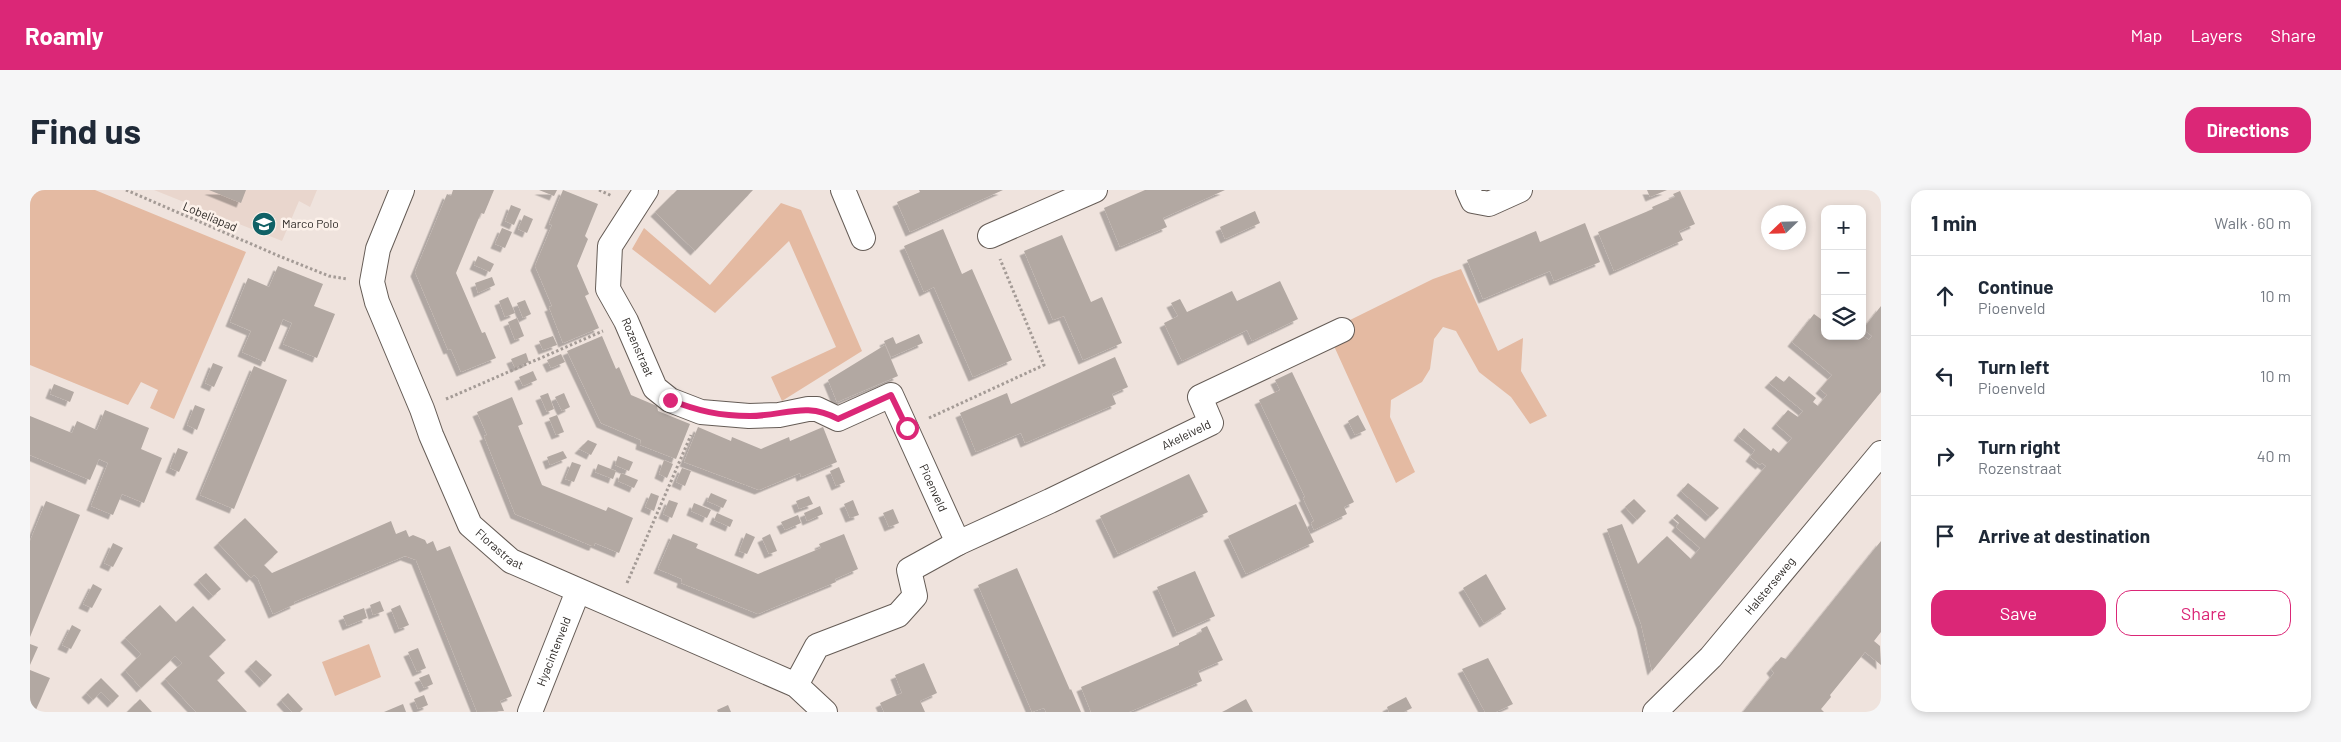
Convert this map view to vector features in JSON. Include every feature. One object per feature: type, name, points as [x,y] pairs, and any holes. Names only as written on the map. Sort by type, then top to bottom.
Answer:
[{"type":"street","name":"Florastraat","points":[[402,190],[378,249],[372,282],[378,302],[422,409],[430,435],[470,524],[512,561],[796,685],[825,712]]},
{"type":"street","name":"Rozenstraat","points":[[646,190],[610,246],[608,289],[626,321],[655,388],[670,400],[701,412],[749,416],[779,415],[816,409],[838,419]]},
{"type":"street","points":[[843,190],[863,238]]},
{"type":"street","points":[[990,236],[1095,190]]},
{"type":"street","points":[[1468,190],[1473,201],[1489,204],[1520,190]]},
{"type":"street","name":"Akeleiveld","points":[[958,542],[1050,501],[1211,422],[1200,397],[1342,330]]},
{"type":"street","name":"Pioenveld","points":[[838,419],[891,395],[958,542]]},
{"type":"street","name":"Halsterseweg","points":[[1655,712],[1711,656],[1881,453]]},
{"type":"street","points":[[796,685],[817,646],[898,614],[915,596],[909,570],[958,542]]},
{"type":"street","name":"Hyacintenveld","points":[[530,712],[578,591]]},
{"type":"path","name":"Lobeliapad","points":[[126,190],[329,276],[372,282]]},
{"type":"path","points":[[907,428],[1044,365],[990,236]]},
{"type":"path","points":[[422,409],[626,321]]},
{"type":"path","points":[[617,606],[701,412]]},
{"type":"shaded area","points":[[30,190],[95,190],[246,252],[174,419],[150,408],[158,390],[141,382],[128,405],[30,365]]},
{"type":"shaded area","name":"Marco Polo","points":[[154,190],[317,190],[310,207],[299,201],[282,241]]},
{"type":"shaded area","points":[[781,203],[801,210],[862,351],[782,401],[771,377],[836,347],[789,241],[715,313],[632,249],[644,228],[710,285]]},
{"type":"shaded area","points":[[1461,269],[1498,351],[1523,338],[1521,371],[1547,416],[1530,424],[1511,397],[1479,372],[1456,331],[1443,327],[1434,339],[1430,369],[1422,382],[1391,400],[1390,417],[1415,472],[1396,483],[1334,346],[1343,342],[1350,320],[1433,279]]},
{"type":"shaded area","points":[[369,644],[381,677],[335,696],[322,662]]},
{"type":"building","points":[[209,190],[246,190],[241,203]]},
{"type":"building","points":[[453,190],[494,190],[484,214],[481,213],[456,273],[482,333],[485,332],[496,358],[461,372],[451,349],[448,350],[415,272],[447,194],[451,196]]},
{"type":"building","points":[[539,190],[557,190],[554,196]]},
{"type":"building","points":[[563,190],[598,204],[585,236],[588,239],[577,266],[589,294],[585,296],[599,328],[563,343],[549,307],[552,306],[535,266],[552,225],[549,224]]},
{"type":"building","points":[[677,190],[753,190],[695,251],[655,212]]},
{"type":"building","points":[[919,190],[1003,190],[910,232],[897,202],[920,192]]},
{"type":"building","points":[[1145,190],[1225,190],[1163,218],[1167,227],[1120,247],[1104,208]]},
{"type":"building","points":[[1647,190],[1667,190],[1650,197]]},
{"type":"building","points":[[1680,191],[1695,224],[1679,231],[1683,240],[1614,271],[1598,232],[1653,209],[1652,207],[1675,197],[1673,194]]},
{"type":"building","points":[[511,205],[521,209],[514,225],[505,221]]},
{"type":"building","points":[[1255,211],[1260,223],[1225,239],[1220,227]]},
{"type":"building","points":[[524,215],[533,219],[527,233],[518,229]]},
{"type":"building","points":[[1585,223],[1600,262],[1554,281],[1550,271],[1483,299],[1467,260],[1536,231],[1540,242]]},
{"type":"building","points":[[502,228],[512,232],[505,248],[495,244]]},
{"type":"building","points":[[943,229],[962,274],[972,269],[1012,360],[973,377],[934,287],[924,292],[904,246]]},
{"type":"building","points":[[1062,235],[1091,302],[1102,297],[1122,343],[1083,360],[1064,316],[1053,320],[1024,251]]},
{"type":"building","points":[[478,256],[494,264],[490,272],[474,265]]},
{"type":"building","points":[[278,266],[323,284],[314,306],[335,314],[317,358],[283,344],[292,323],[283,319],[265,362],[242,352],[251,331],[230,322],[248,278],[269,287]]},
{"type":"building","points":[[492,277],[495,285],[478,293],[475,283]]},
{"type":"building","points":[[1280,281],[1298,319],[1252,341],[1247,330],[1182,361],[1164,323],[1178,316],[1171,303],[1180,299],[1187,312],[1232,291],[1237,301]]},
{"type":"building","points":[[508,297],[515,313],[505,317],[499,301]]},
{"type":"building","points":[[525,300],[531,314],[523,318],[517,303]]},
{"type":"building","points":[[1881,306],[1881,392],[1652,671],[1641,624],[1607,529],[1622,524],[1638,564],[1667,536],[1691,559],[1700,548],[1676,527],[1679,523],[1673,518],[1677,514],[1705,539],[1766,466],[1762,463],[1760,465],[1750,457],[1755,450],[1738,436],[1744,428],[1771,451],[1773,448],[1779,453],[1792,438],[1776,424],[1788,410],[1798,417],[1803,411],[1769,383],[1776,376],[1784,382],[1789,376],[1816,398],[1813,402],[1818,406],[1827,395],[1820,389],[1832,375],[1792,342],[1814,314],[1821,319],[1821,340],[1866,340],[1866,338],[1869,340],[1872,336],[1866,331],[1866,325]]},
{"type":"building","points":[[517,318],[524,336],[515,340],[508,322]]},
{"type":"building","points":[[919,334],[923,343],[891,357],[884,341],[893,337],[896,344]]},
{"type":"building","points":[[553,336],[557,345],[543,350],[539,341]]},
{"type":"building","points":[[602,336],[616,369],[619,367],[631,395],[657,406],[658,411],[690,424],[676,459],[640,445],[641,440],[601,423],[567,351]]},
{"type":"building","points":[[885,345],[898,376],[837,402],[828,380]]},
{"type":"building","points":[[526,353],[529,362],[515,368],[511,359]]},
{"type":"building","points":[[561,354],[565,362],[551,368],[547,360]]},
{"type":"building","points":[[1115,357],[1128,387],[1112,394],[1116,404],[1025,443],[1021,433],[976,452],[960,413],[1007,393],[1011,404]]},
{"type":"building","points":[[213,363],[223,367],[214,387],[205,383]]},
{"type":"building","points":[[254,366],[287,380],[234,509],[200,495]]},
{"type":"building","points":[[533,371],[537,380],[523,386],[519,377]]},
{"type":"building","points":[[1292,372],[1354,502],[1344,507],[1347,514],[1314,530],[1311,523],[1314,521],[1303,498],[1305,497],[1259,400],[1280,390],[1275,380]]},
{"type":"building","points":[[54,384],[74,392],[70,402],[50,394]]},
{"type":"building","points":[[548,393],[554,409],[547,412],[540,396]]},
{"type":"building","points":[[564,393],[570,407],[562,411],[555,397]]},
{"type":"building","points":[[512,397],[523,424],[518,426],[542,485],[606,511],[608,507],[633,518],[619,553],[595,543],[592,546],[515,514],[484,436],[487,435],[477,412]]},
{"type":"building","points":[[195,405],[205,409],[197,430],[187,425]]},
{"type":"building","points":[[105,410],[149,428],[141,449],[162,458],[144,503],[122,494],[113,515],[91,506],[108,463],[99,459],[90,480],[30,455],[30,416],[72,433],[77,421],[97,430]]},
{"type":"building","points":[[557,415],[564,432],[556,435],[549,418]]},
{"type":"building","points":[[1358,415],[1366,430],[1355,435],[1348,421]]},
{"type":"building","points":[[698,427],[731,441],[732,437],[761,449],[789,437],[790,441],[823,427],[837,462],[801,477],[800,473],[759,490],[684,462]]},
{"type":"building","points":[[588,440],[597,444],[591,455],[579,449]]},
{"type":"building","points":[[178,448],[188,452],[179,472],[170,468]]},
{"type":"building","points":[[563,451],[567,458],[550,465],[547,457]]},
{"type":"building","points":[[618,456],[633,462],[629,471],[615,465]]},
{"type":"building","points":[[664,460],[673,464],[667,478],[659,474]]},
{"type":"building","points":[[572,462],[581,465],[574,482],[565,479]]},
{"type":"building","points":[[598,464],[616,471],[613,479],[595,472]]},
{"type":"building","points":[[839,467],[845,482],[836,486],[830,471]]},
{"type":"building","points":[[682,468],[691,471],[685,486],[676,482]]},
{"type":"building","points":[[621,473],[638,480],[634,488],[618,481]]},
{"type":"building","points":[[1189,474],[1208,512],[1118,554],[1100,516]]},
{"type":"building","points":[[1688,483],[1719,508],[1710,517],[1681,491]]},
{"type":"building","points":[[651,493],[659,496],[654,511],[645,507]]},
{"type":"building","points":[[711,493],[727,500],[723,508],[707,501]]},
{"type":"building","points":[[809,496],[813,504],[799,509],[796,501]]},
{"type":"building","points":[[1634,499],[1646,511],[1637,520],[1625,507]]},
{"type":"building","points":[[669,500],[678,503],[672,518],[663,514]]},
{"type":"building","points":[[853,500],[859,515],[850,518],[844,504]]},
{"type":"building","points":[[46,501],[80,515],[30,637],[30,541]]},
{"type":"building","points":[[694,503],[711,510],[707,518],[691,511]]},
{"type":"building","points":[[1296,504],[1314,542],[1246,574],[1228,536]]},
{"type":"building","points":[[820,506],[823,514],[807,521],[804,513]]},
{"type":"building","points":[[893,509],[899,523],[889,527],[883,513]]},
{"type":"building","points":[[717,513],[733,520],[730,527],[714,520]]},
{"type":"building","points":[[798,515],[801,523],[785,530],[781,522]]},
{"type":"building","points":[[245,518],[278,552],[264,565],[272,573],[391,521],[396,534],[406,530],[409,537],[413,535],[425,540],[427,544],[433,541],[437,551],[450,546],[512,696],[500,701],[504,711],[477,712],[416,560],[405,556],[294,602],[295,604],[273,614],[258,579],[254,575],[251,578],[218,543]]},
{"type":"building","points":[[746,533],[755,537],[747,554],[739,551]]},
{"type":"building","points":[[673,534],[698,544],[696,548],[758,574],[821,548],[819,544],[844,534],[858,569],[835,579],[836,582],[758,614],[681,583],[682,579],[658,569]]},
{"type":"building","points":[[770,534],[777,551],[769,554],[762,538]]},
{"type":"building","points":[[1881,541],[1881,632],[1874,641],[1880,646],[1881,665],[1865,652],[1830,695],[1831,697],[1821,709],[1824,712],[1743,712],[1774,673],[1771,669],[1781,657],[1786,659]]},
{"type":"building","points":[[113,543],[123,548],[113,567],[104,563]]},
{"type":"building","points":[[1017,568],[1081,712],[1046,712],[1044,708],[1032,712],[978,585]]},
{"type":"building","points":[[1195,571],[1215,616],[1177,633],[1157,587]]},
{"type":"building","points":[[206,573],[221,589],[213,596],[198,580]]},
{"type":"building","points":[[1486,574],[1506,609],[1484,623],[1463,588]]},
{"type":"building","points":[[93,584],[102,589],[92,608],[83,604]]},
{"type":"building","points":[[380,601],[384,611],[373,615],[370,605]]},
{"type":"building","points":[[160,605],[176,622],[193,606],[226,640],[209,656],[225,673],[217,680],[247,712],[196,712],[165,679],[182,663],[175,656],[141,688],[125,670],[141,654],[125,638]]},
{"type":"building","points":[[400,605],[409,625],[399,629],[391,609]]},
{"type":"building","points":[[364,608],[367,618],[347,626],[343,616]]},
{"type":"building","points":[[72,625],[81,630],[71,649],[62,645]]},
{"type":"building","points":[[1207,626],[1223,660],[1198,671],[1202,681],[1129,712],[1091,712],[1081,687],[1179,645],[1179,643],[1202,632],[1201,629]]},
{"type":"building","points":[[30,644],[38,647],[30,665]]},
{"type":"building","points":[[418,648],[426,668],[417,672],[408,652]]},
{"type":"building","points":[[1488,658],[1513,704],[1496,712],[1485,712],[1462,669]]},
{"type":"building","points":[[256,660],[272,675],[264,683],[249,667]]},
{"type":"building","points":[[924,663],[937,693],[920,701],[925,712],[884,712],[880,703],[902,693],[895,675]]},
{"type":"building","points":[[30,670],[50,678],[35,712],[30,712]]},
{"type":"building","points":[[429,674],[433,684],[424,688],[419,678]]},
{"type":"building","points":[[101,678],[119,696],[112,703],[101,692],[93,700],[86,693]]},
{"type":"building","points":[[288,693],[303,709],[300,712],[292,712],[281,700]]},
{"type":"building","points":[[424,695],[428,705],[418,709],[414,699]]},
{"type":"building","points":[[1406,697],[1412,708],[1404,712],[1389,712],[1387,707]]},
{"type":"building","points":[[140,699],[152,712],[127,712]]},
{"type":"building","points":[[1246,699],[1253,712],[1222,712],[1226,710]]},
{"type":"building","points":[[403,704],[406,712],[384,712]]},
{"type":"building","points":[[728,705],[731,712],[718,712],[717,710]]},
{"type":"place","name":"Marco Polo","points":[[264,224]]},
{"type":"route","points":[[670,400],[701,412],[749,416],[779,415],[799,410],[816,409],[838,419],[891,395],[907,428]]}]
